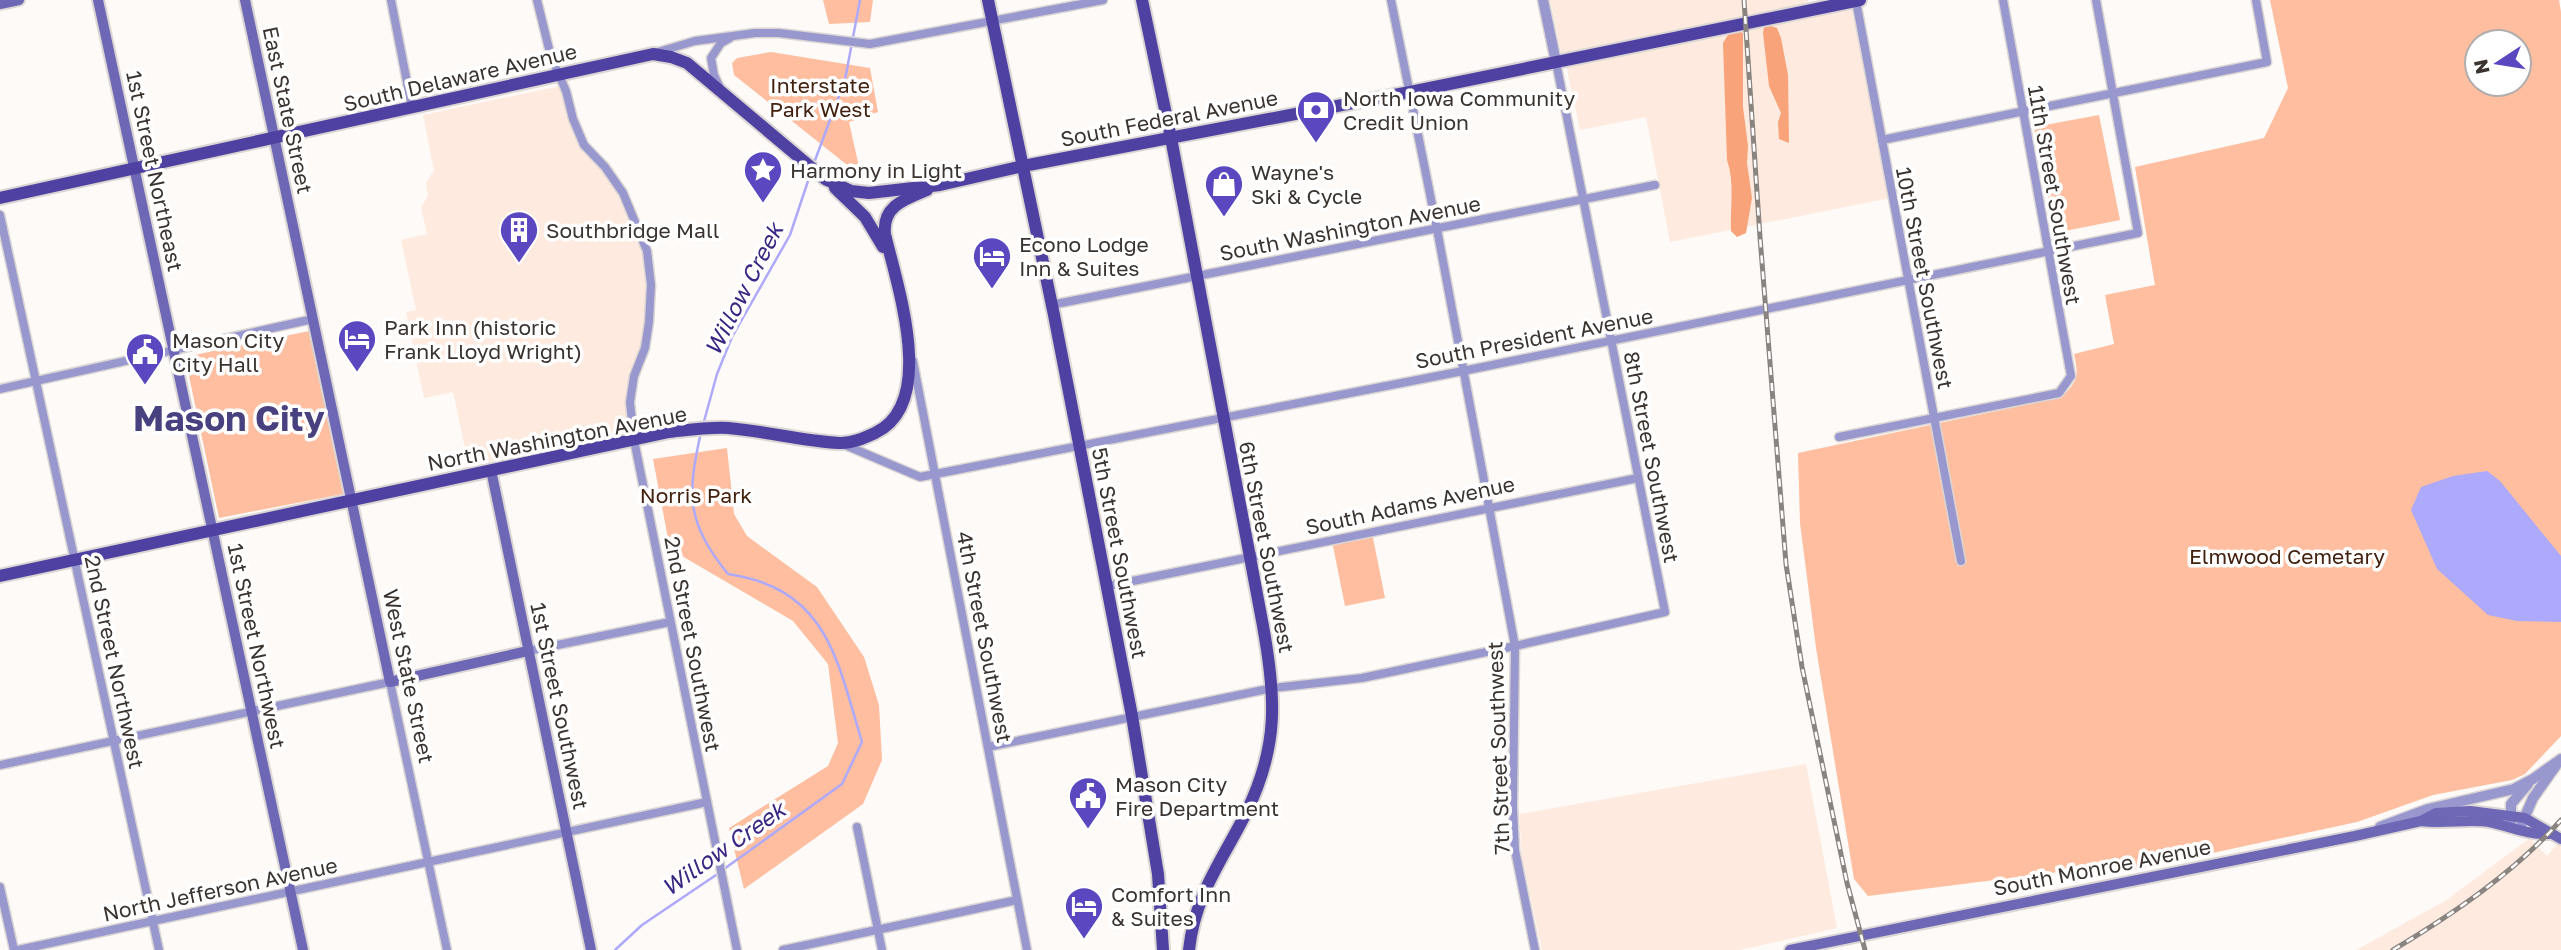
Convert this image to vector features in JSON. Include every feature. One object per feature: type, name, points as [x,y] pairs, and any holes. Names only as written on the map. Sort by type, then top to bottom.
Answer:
[{"type":"main road","points":[[0,4],[19,0]]},
{"type":"main road","name":"1st Street Northeast","points":[[98,0],[174,350]]},
{"type":"main road","name":"East State Street","points":[[245,0],[313,319]]},
{"type":"main road","name":"5th Street Southwest","points":[[988,0],[1080,444],[1132,716],[1158,874],[1163,950]]},
{"type":"main road","name":"6th Street Southwest","points":[[1142,0],[1171,138],[1273,688],[1274,719],[1269,751],[1246,813],[1219,859],[1195,912],[1189,950]]},
{"type":"main road","name":"South Federal Avenue","points":[[722,92],[825,178],[851,191],[869,193],[940,185],[1023,166],[1410,92],[1858,1]]},
{"type":"main road","name":"South Delaware Avenue","points":[[0,198],[653,54],[687,63],[722,92]]},
{"type":"main road","points":[[825,178],[865,217],[892,263]]},
{"type":"main road","name":"North Washington Avenue","points":[[0,576],[669,432],[726,428],[842,444],[879,431],[893,421],[909,384],[907,331],[885,234],[886,218],[898,202],[940,185]]},
{"type":"main road","name":"West State Street","points":[[313,319],[390,682]]},
{"type":"main road","name":"1st Street Northwest","points":[[174,350],[303,950]]},
{"type":"main road","name":"1st Street Southwest","points":[[491,470],[590,948]]},
{"type":"main road","points":[[390,682],[528,651]]},
{"type":"main road","name":"South Monroe Avenue","points":[[1790,950],[2355,836],[2421,821],[2435,813],[2462,811],[2510,815],[2525,818],[2546,829],[2549,834]]},
{"type":"main road","name":"South Monroe Avenue","points":[[2421,821],[2487,822],[2537,835],[2549,834],[2561,839]]},
{"type":"street","points":[[391,0],[412,108]]},
{"type":"street","name":"2nd Street Southwest","points":[[537,0],[551,57],[584,145],[605,167],[623,193],[647,251],[651,285],[649,321],[645,348],[634,376],[630,402],[634,440],[737,950]]},
{"type":"street","name":"South Delaware Avenue","points":[[653,54],[695,41],[755,33],[779,33],[870,44],[993,23],[1103,0]]},
{"type":"street","name":"7th Street Southwest","points":[[1391,0],[1515,646],[1515,849],[1535,950]]},
{"type":"street","points":[[1543,0],[1556,62]]},
{"type":"street","name":"11th Street Southwest","points":[[1934,418],[2059,393],[2071,376],[2003,0]]},
{"type":"street","points":[[2096,0],[2113,93]]},
{"type":"street","points":[[1882,140],[2267,62],[2256,0]]},
{"type":"street","name":"10th Street Southwest","points":[[1858,1],[1961,561]]},
{"type":"street","points":[[722,92],[714,75],[711,58],[721,43],[733,37]]},
{"type":"street","name":"8th Street Southwest","points":[[1515,646],[1665,612],[1556,62]]},
{"type":"street","name":"South President Avenue","points":[[936,474],[1463,371],[2138,233],[2113,93]]},
{"type":"street","name":"South Washington Avenue","points":[[1051,305],[1655,185]]},
{"type":"street","name":"2nd Street Northwest","points":[[0,215],[159,950]]},
{"type":"street","points":[[0,389],[313,319]]},
{"type":"street","name":"4th Street Southwest","points":[[907,331],[1027,950]]},
{"type":"street","points":[[1839,437],[1934,418]]},
{"type":"street","points":[[842,444],[920,477],[936,474]]},
{"type":"street","name":"South Adams Avenue","points":[[1108,586],[1638,478]]},
{"type":"street","points":[[528,651],[670,622]]},
{"type":"street","points":[[988,747],[1273,688],[1362,678],[1515,646]]},
{"type":"street","points":[[0,765],[390,682]]},
{"type":"street","name":"West State Street","points":[[390,682],[447,950]]},
{"type":"street","points":[[2355,836],[2428,809],[2514,789],[2533,779],[2561,758]]},
{"type":"street","points":[[2533,779],[2511,804],[2510,815],[2515,828],[2525,818],[2533,798],[2561,758]]},
{"type":"street","name":"North Jefferson Avenue","points":[[16,950],[707,802]]},
{"type":"street","points":[[857,827],[882,950]]},
{"type":"street","points":[[0,887],[16,950]]},
{"type":"street","points":[[783,950],[1017,901]]},
{"type":"shaded area","points":[[1550,0],[1808,0],[1808,5],[1562,57]]},
{"type":"shaded area","points":[[1853,5],[1890,198],[1670,242],[1646,117],[1580,130],[1566,65]]},
{"type":"shaded area","points":[[1768,25],[1777,28],[1781,38],[1788,75],[1789,143],[1779,139],[1778,122],[1781,113],[1769,86],[1763,33],[1764,27]]},
{"type":"shaded area","points":[[1740,29],[1743,34],[1743,107],[1752,198],[1746,233],[1737,237],[1731,231],[1732,186],[1727,160],[1723,43],[1728,35]]},
{"type":"shaded area","name":"Southbridge Mall","points":[[560,86],[584,145],[623,193],[647,251],[649,322],[633,376],[632,430],[469,466],[453,392],[424,398],[406,312],[416,310],[401,240],[427,234],[421,207],[428,196],[426,182],[434,171],[423,115]]},
{"type":"shaded area","points":[[2487,471],[2500,481],[2561,556],[2561,622],[2517,621],[2488,615],[2437,569],[2411,510],[2421,487],[2453,476]]},
{"type":"shaded area","points":[[1806,764],[1837,928],[1740,950],[1542,950],[1522,858],[1519,814]]},
{"type":"shaded area","points":[[2530,838],[2547,856],[2561,840],[2561,950],[2356,950],[2445,901]]},
{"type":"green space","points":[[823,0],[873,0],[870,22],[829,24]]},
{"type":"green space","name":"Elmwood Cemetary","points":[[2270,0],[2559,0],[2561,736],[2525,774],[2512,780],[2433,795],[2357,822],[2119,873],[2058,872],[1868,896],[1854,879],[1816,648],[1800,523],[1798,453],[2062,397],[2076,378],[2074,354],[2114,344],[2105,295],[2155,285],[2135,167],[2264,138],[2288,88]]},
{"type":"green space","name":"Interstate Park West","points":[[771,52],[870,68],[878,112],[849,122],[861,176],[734,75],[732,63],[737,58]]},
{"type":"green space","points":[[2099,115],[2120,220],[2055,233],[2034,127]]},
{"type":"green space","points":[[309,331],[343,494],[219,518],[185,357]]},
{"type":"green space","name":"Norris Park","points":[[727,448],[734,514],[747,536],[817,587],[864,657],[879,705],[882,760],[863,804],[744,889],[729,828],[828,766],[838,743],[828,664],[793,621],[670,549],[653,459]]},
{"type":"green space","points":[[1372,533],[1385,598],[1345,606],[1332,541]]},
{"type":"waterway","name":"Willow Creek","points":[[814,163],[845,80],[860,0]]},
{"type":"waterway","name":"Willow Creek","points":[[703,425],[717,374],[732,337],[790,235],[811,172]]},
{"type":"waterway","name":"Willow Creek","points":[[701,432],[692,491],[697,523],[704,539],[728,574],[761,582],[788,595],[808,612],[835,657],[862,742],[842,784],[724,869]]},
{"type":"waterway","name":"Willow Creek","points":[[615,950],[642,925],[719,873]]},
{"type":"railway","points":[[1744,0],[1786,564],[1802,667],[1847,883],[1865,950]]},
{"type":"railway","points":[[2393,950],[2482,891],[2524,857],[2561,820]]},
{"type":"place","name":"North Iowa Community Credit Union","points":[[1316,144]]},
{"type":"place","name":"Harmony in Light","points":[[763,204]]},
{"type":"place","name":"Wayne's Ski & Cycle","points":[[1224,218]]},
{"type":"place","name":"Southbridge Mall","points":[[519,264]]},
{"type":"place","name":"Econo Lodge Inn & Suites","points":[[992,290]]},
{"type":"place","name":"Park Inn (historic Frank Lloyd Wright)","points":[[357,373]]},
{"type":"place","name":"Mason City City Hall","points":[[145,386]]},
{"type":"place","name":"Mason City Fire Department","points":[[1088,830]]},
{"type":"place","name":"Comfort Inn & Suites","points":[[1084,940]]},
{"type":"district","name":"Mason City","points":[[229,418]]}]
